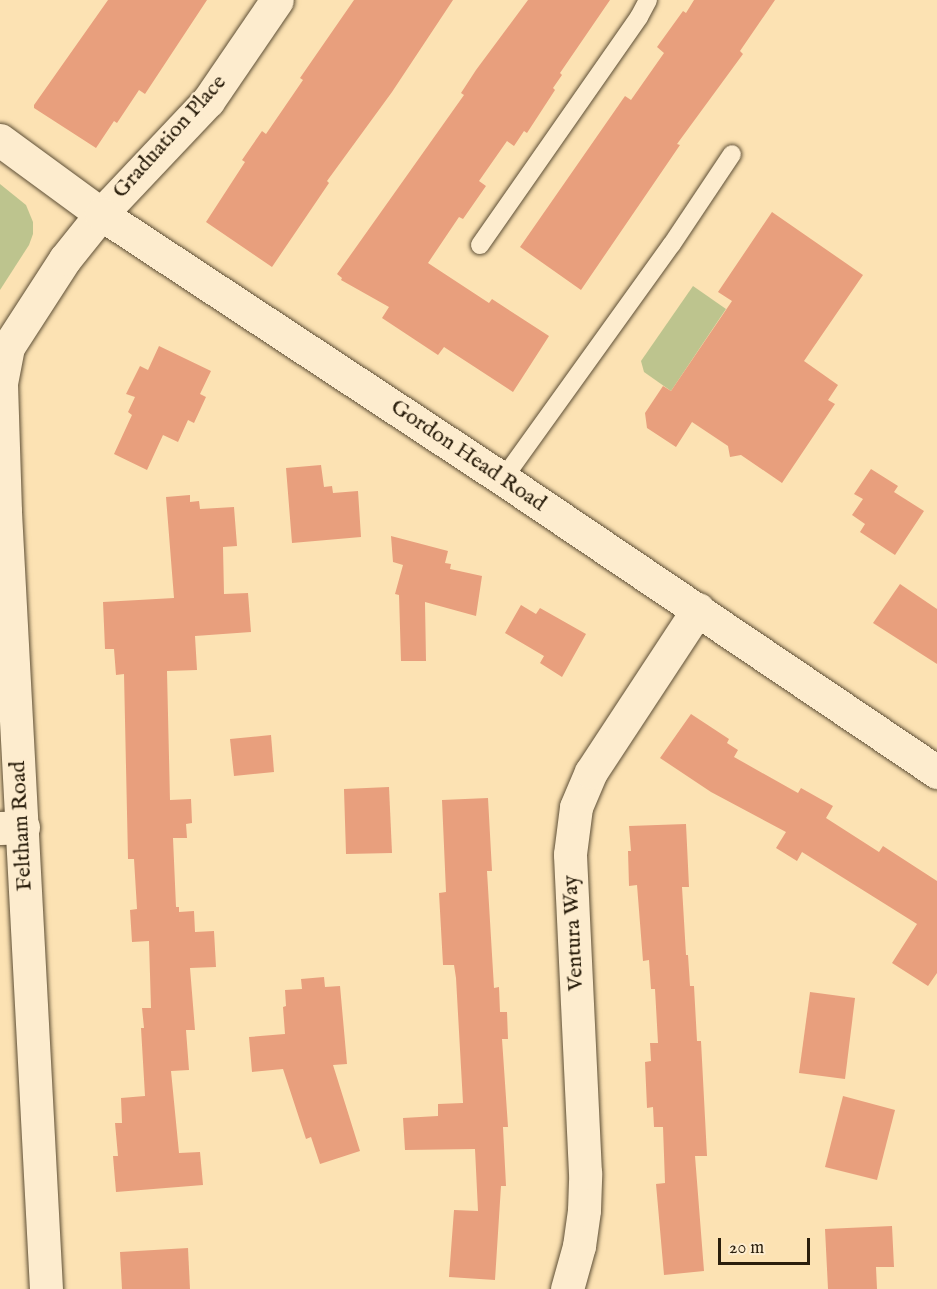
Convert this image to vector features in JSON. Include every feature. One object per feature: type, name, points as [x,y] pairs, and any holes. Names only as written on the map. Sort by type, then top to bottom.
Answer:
[{"type":"street","name":"Graduation Place","points":[[101,214],[208,101],[277,0]]},
{"type":"street","name":"Gordon Head Road","points":[[0,140],[101,214],[698,609],[937,772]]},
{"type":"street","name":"Feltham Road","points":[[46,1289],[11,827],[2,383],[8,347],[65,259],[101,214]]},
{"type":"street","name":"Ventura Way","points":[[567,1289],[579,1246],[585,1173],[570,854],[576,807],[591,772],[698,609]]},
{"type":"lane","points":[[480,245],[639,17],[648,0]]},
{"type":"lane","points":[[503,479],[672,244],[732,154]]},
{"type":"green space","points":[[0,184],[26,205],[33,222],[33,234],[29,245],[0,290]]},
{"type":"green space","points":[[693,286],[726,309],[671,391],[644,372],[641,361]]},
{"type":"building","points":[[108,0],[207,0],[145,94],[139,90],[117,123],[114,121],[96,148],[34,108],[34,105]]},
{"type":"building","points":[[354,0],[453,0],[392,92],[327,181],[329,183],[272,267],[206,222],[245,162],[242,160],[262,131],[266,134],[303,80],[300,78]]},
{"type":"building","points":[[528,0],[610,0],[560,73],[562,75],[553,88],[555,90],[527,133],[524,131],[514,146],[507,141],[479,181],[486,186],[463,219],[459,217],[428,263],[489,303],[492,299],[549,336],[513,392],[444,347],[438,355],[382,318],[389,307],[341,280],[342,278],[337,274],[464,95],[461,93],[476,70]]},
{"type":"building","points":[[694,0],[775,0],[740,51],[743,54],[677,144],[680,145],[581,290],[520,247],[625,96],[631,100],[664,53],[657,47],[683,11],[686,13]]},
{"type":"building","points":[[772,212],[863,275],[804,361],[838,385],[828,400],[835,404],[782,483],[741,455],[730,457],[728,446],[692,422],[676,447],[647,428],[645,413],[663,386],[671,391],[732,301],[718,292]]},
{"type":"building","points":[[159,346],[211,371],[200,394],[206,397],[194,423],[188,420],[178,442],[163,435],[147,470],[114,454],[132,415],[128,412],[135,397],[126,394],[140,366],[148,370]]},
{"type":"building","points":[[321,465],[324,487],[332,486],[333,493],[358,491],[361,537],[292,543],[286,468]]},
{"type":"building","points":[[871,469],[898,486],[894,492],[924,511],[895,555],[860,532],[865,524],[852,515],[863,499],[854,494]]},
{"type":"building","points":[[190,495],[190,502],[199,501],[200,509],[234,507],[237,546],[223,547],[224,594],[248,593],[251,632],[195,636],[197,670],[167,671],[170,800],[191,799],[192,823],[186,824],[187,838],[173,838],[176,907],[179,907],[179,912],[194,911],[195,932],[214,931],[216,967],[190,968],[195,1030],[186,1030],[189,1070],[171,1071],[179,1153],[200,1152],[203,1185],[116,1192],[113,1156],[118,1156],[115,1123],[122,1123],[121,1098],[145,1096],[142,1008],[151,1008],[149,941],[132,942],[130,910],[137,909],[134,859],[128,859],[124,674],[116,675],[114,649],[105,649],[103,602],[174,598],[166,497]]},
{"type":"building","points":[[391,536],[448,551],[445,563],[451,564],[450,569],[482,576],[476,616],[425,602],[426,661],[401,661],[399,595],[395,594],[403,565],[393,562]]},
{"type":"building","points":[[900,584],[937,609],[937,664],[873,623]]},
{"type":"building","points":[[521,605],[536,614],[540,608],[586,634],[562,677],[540,663],[544,656],[505,633]]},
{"type":"building","points":[[691,714],[729,739],[727,743],[738,750],[734,757],[798,793],[801,788],[833,806],[826,818],[879,852],[883,846],[937,881],[937,973],[928,986],[892,963],[917,924],[802,852],[797,861],[776,848],[786,832],[711,792],[660,758]]},
{"type":"building","points":[[271,735],[274,772],[234,776],[230,739]]},
{"type":"building","points":[[389,787],[392,853],[346,854],[344,789]]},
{"type":"building","points":[[488,798],[492,871],[487,871],[494,988],[499,987],[500,1012],[507,1012],[508,1039],[502,1039],[508,1127],[503,1127],[506,1186],[501,1186],[495,1280],[449,1277],[454,1210],[478,1211],[475,1149],[405,1150],[403,1118],[438,1116],[438,1104],[463,1103],[456,978],[454,965],[443,965],[439,893],[446,892],[442,800]]},
{"type":"building","points":[[686,824],[689,887],[682,887],[686,955],[688,955],[690,986],[694,986],[697,1041],[701,1041],[707,1156],[695,1156],[704,1271],[664,1275],[656,1184],[665,1183],[663,1127],[654,1127],[653,1107],[647,1108],[645,1062],[651,1061],[650,1043],[658,1043],[655,989],[651,989],[649,960],[643,961],[637,885],[629,886],[628,851],[631,851],[629,826]]},
{"type":"building","points":[[324,977],[325,987],[340,986],[347,1064],[333,1065],[360,1151],[320,1164],[311,1137],[306,1139],[283,1069],[252,1072],[249,1037],[285,1034],[283,1007],[286,1006],[285,990],[302,989],[301,979]]},
{"type":"building","points":[[810,992],[855,998],[845,1079],[799,1073]]},
{"type":"building","points":[[843,1096],[895,1110],[877,1180],[825,1167]]},
{"type":"building","points":[[892,1226],[894,1267],[876,1267],[877,1289],[828,1289],[825,1229]]},
{"type":"building","points":[[188,1248],[190,1289],[122,1289],[120,1252]]}]
